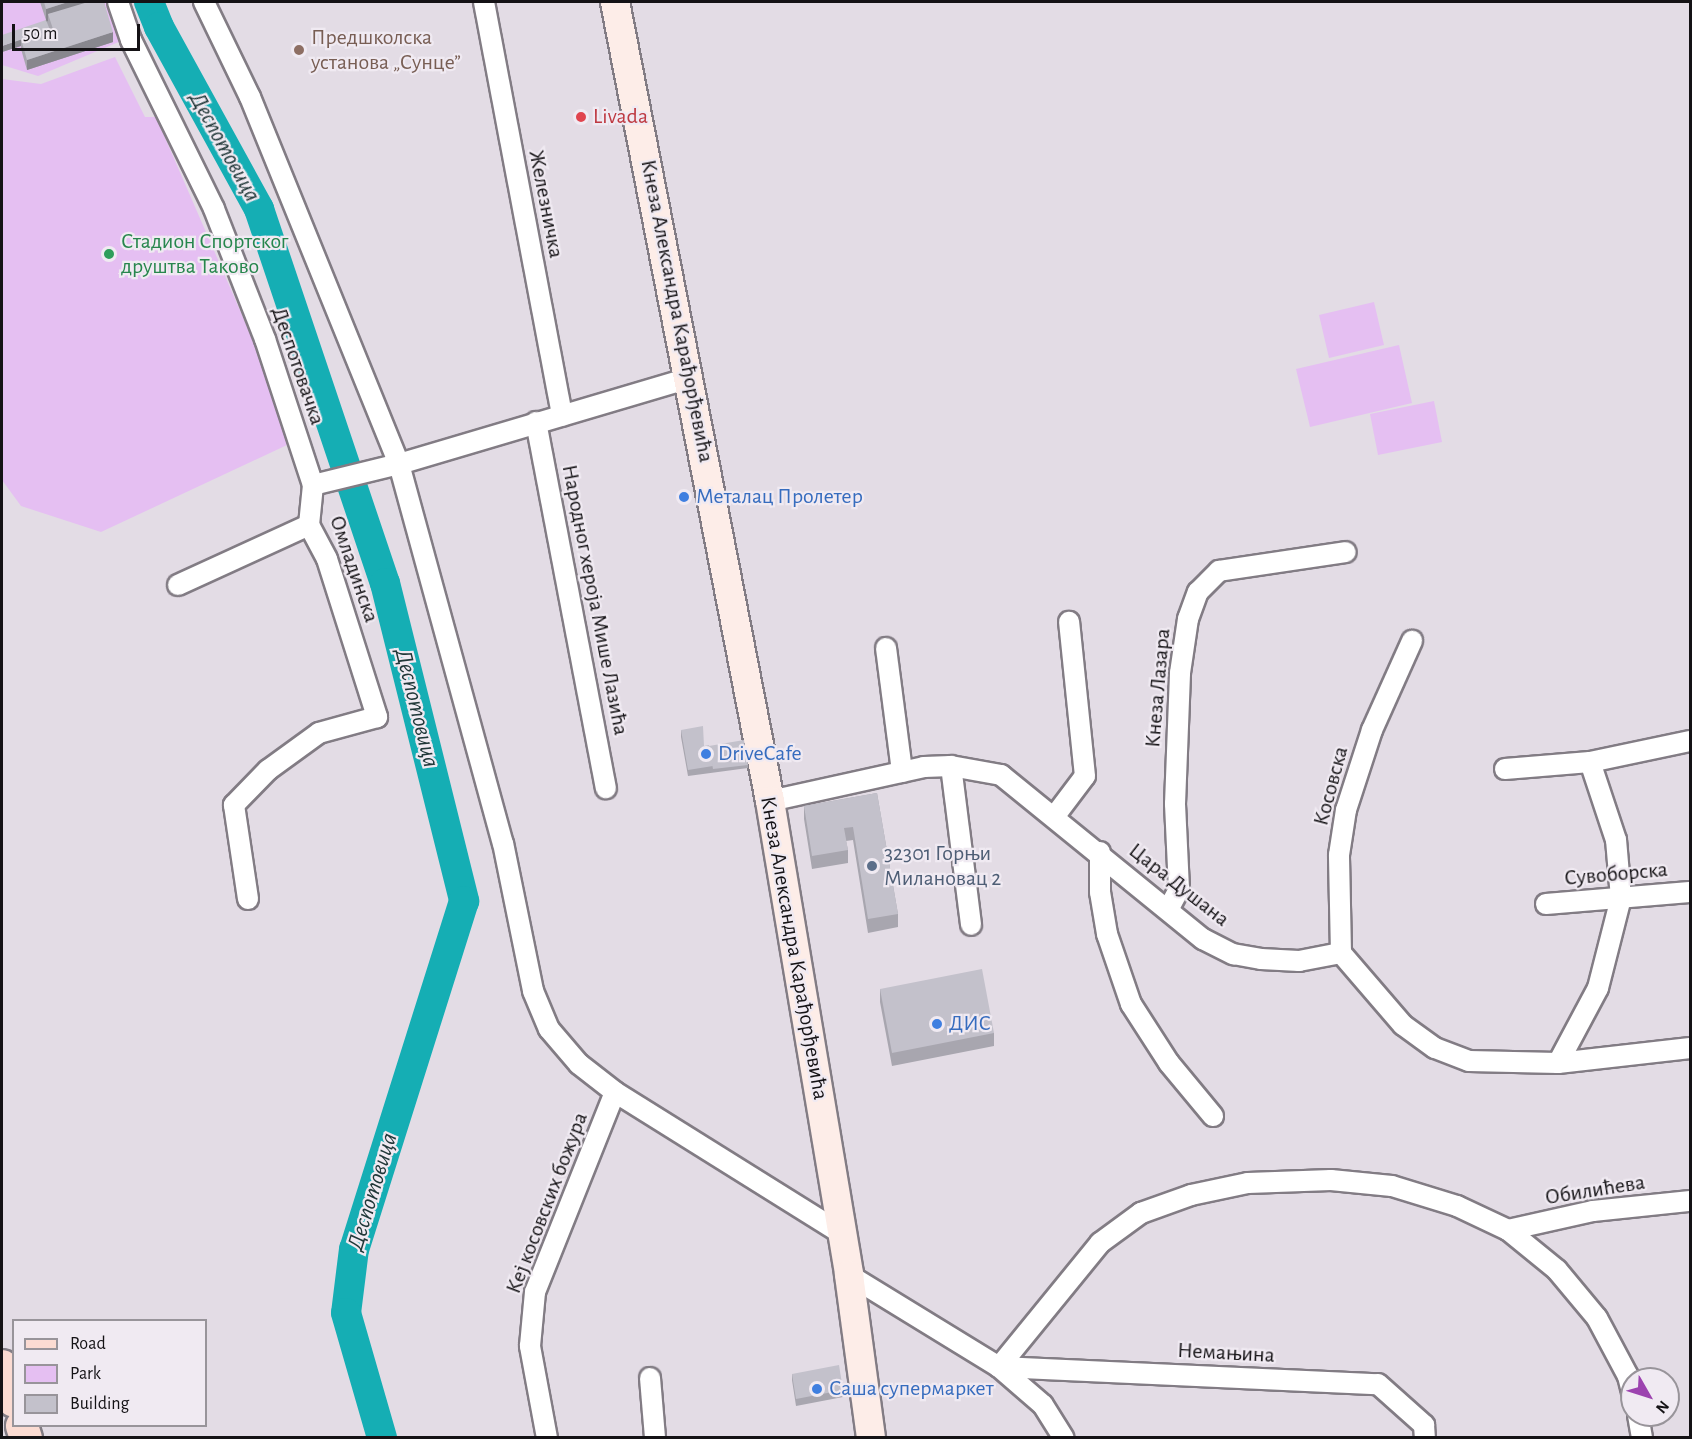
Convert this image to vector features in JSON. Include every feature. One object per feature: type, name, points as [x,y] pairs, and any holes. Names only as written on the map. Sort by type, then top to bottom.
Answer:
[{"type":"main road","points":[[2,1366],[12,1395]]},
{"type":"street","name":"Деспотовачка","points":[[118,2],[131,40],[214,209],[320,484]]},
{"type":"street","points":[[204,2],[277,161],[399,464],[503,843],[533,991],[549,1029],[579,1064],[615,1092],[841,1233]]},
{"type":"street","name":"Железничка","points":[[484,2],[562,416]]},
{"type":"street","name":"Кнеза Александра Карађорђевића","points":[[615,2],[690,378],[770,801],[849,1275],[871,1437]]},
{"type":"street","points":[[320,484],[399,464],[690,378]]},
{"type":"street","name":"Народног хероја Мише Лазића","points":[[536,422],[606,788]]},
{"type":"street","name":"Омладинска","points":[[248,899],[234,806],[268,770],[319,734],[377,717],[327,559],[309,525],[320,484]]},
{"type":"street","points":[[178,585],[309,525]]},
{"type":"street","name":"Кнеза Лазара","points":[[1168,910],[1179,889],[1175,804],[1180,673],[1188,620],[1198,592],[1219,571],[1346,552]]},
{"type":"street","points":[[1054,817],[1085,776],[1069,622]]},
{"type":"street","name":"Косовска","points":[[1341,953],[1339,855],[1346,810],[1372,730],[1412,641]]},
{"type":"street","points":[[886,648],[902,772]]},
{"type":"street","points":[[1505,769],[1590,762],[1690,741]]},
{"type":"street","points":[[1558,1063],[1598,988],[1621,898],[1616,840],[1590,762]]},
{"type":"street","points":[[951,766],[971,925]]},
{"type":"street","name":"Цара Душана","points":[[770,801],[902,772],[951,766],[1001,776],[1100,852],[1203,939],[1233,954],[1299,961],[1341,953]]},
{"type":"street","points":[[1100,852],[1100,892],[1107,934],[1131,1004],[1169,1063],[1213,1116]]},
{"type":"street","name":"Сувоборска","points":[[1546,904],[1690,892]]},
{"type":"street","points":[[1341,953],[1403,1025],[1435,1048],[1469,1061],[1558,1063],[1690,1048]]},
{"type":"street","name":"Кеј косовских божура","points":[[547,1437],[530,1346],[535,1292],[615,1092]]},
{"type":"street","points":[[999,1367],[1100,1243],[1141,1213],[1191,1195],[1248,1183],[1331,1180],[1392,1186],[1457,1206],[1508,1230],[1557,1270],[1597,1318],[1623,1367]]},
{"type":"street","name":"Обилићева","points":[[1508,1230],[1593,1211],[1690,1201]]},
{"type":"street","points":[[849,1275],[999,1367],[1042,1405],[1064,1437]]},
{"type":"street","name":"Немањина","points":[[999,1367],[1378,1384],[1424,1425],[1425,1437]]},
{"type":"street","points":[[650,1378],[655,1437]]},
{"type":"green space","points":[[2,2],[108,2],[121,41],[38,76],[2,65]]},
{"type":"green space","name":"Стадион Спортског друштва Таково","points":[[115,57],[145,117],[156,117],[275,391],[287,445],[101,532],[21,506],[2,480],[2,79],[41,84]]},
{"type":"green space","points":[[1374,302],[1384,345],[1329,358],[1319,315]]},
{"type":"green space","points":[[1399,345],[1412,403],[1310,427],[1296,369]]},
{"type":"green space","points":[[1434,401],[1442,442],[1378,455],[1370,414]]},
{"type":"building","points":[[44,2],[68,2],[46,9]]},
{"type":"building","points":[[88,2],[104,2],[113,32],[27,60],[21,39],[53,29],[48,14]]},
{"type":"building","points":[[46,20],[50,30],[2,46],[2,35]]},
{"type":"building","points":[[703,726],[704,746],[709,745],[713,766],[688,770],[681,730]]},
{"type":"building","points":[[744,740],[748,765],[713,769],[709,746]]},
{"type":"building","name":"32301 Горњи Милановац 2","points":[[877,793],[898,914],[868,919],[853,827],[844,828],[848,850],[812,856],[804,806]]},
{"type":"building","name":"ДИС","points":[[982,969],[994,1033],[892,1053],[880,989]]},
{"type":"building","name":"Саша супермаркет","points":[[839,1365],[843,1390],[796,1399],[792,1374]]},
{"type":"waterway","name":"Деспотовица","points":[[149,2],[159,27],[259,209],[385,583],[464,901],[354,1249],[346,1313],[382,1438]]},
{"type":"place","name":"Предшколска установа „Сунце”","points":[[299,50]]},
{"type":"place","name":"Livada","points":[[581,117]]},
{"type":"place","name":"Стадион Спортског друштва Таково","points":[[109,254]]},
{"type":"place","name":"Металац Пролетер","points":[[684,497]]},
{"type":"place","name":"DriveCafe","points":[[706,754]]},
{"type":"place","name":"32301 Горњи Милановац 2","points":[[872,866]]},
{"type":"place","name":"ДИС","points":[[937,1024]]},
{"type":"place","name":"Саша супермаркет","points":[[817,1389]]}]
